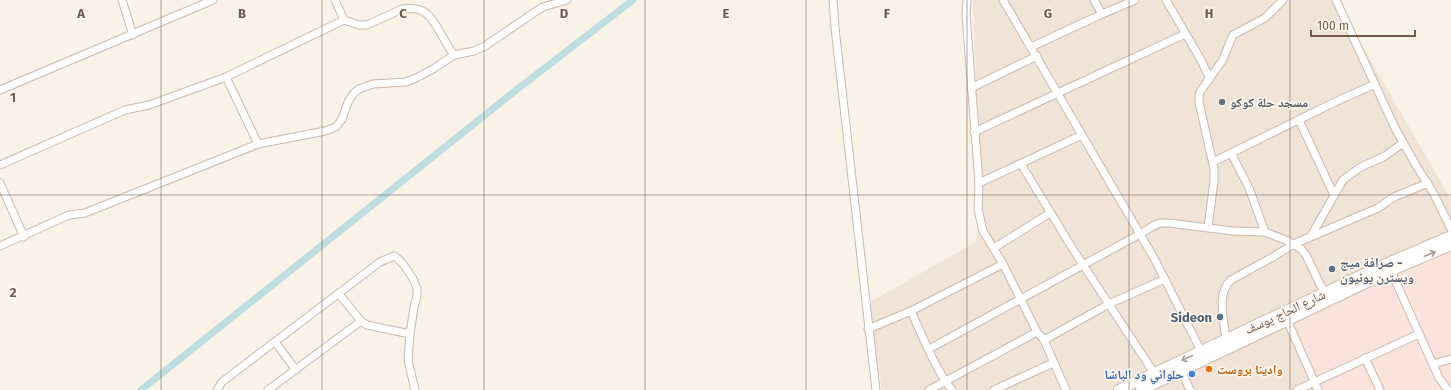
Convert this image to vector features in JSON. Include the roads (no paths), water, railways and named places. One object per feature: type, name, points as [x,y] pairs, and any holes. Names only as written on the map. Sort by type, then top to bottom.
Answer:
[{"type":"main road","name":"شارع الحاج يوسف","points":[[1141,390],[1287,320],[1326,297],[1451,236]]},
{"type":"main road","name":"شارع الحاج يوسف","points":[[1119,390],[1226,340],[1451,245]]},
{"type":"street","points":[[122,0],[133,35]]},
{"type":"street","points":[[0,90],[213,0]]},
{"type":"street","points":[[335,0],[344,20]]},
{"type":"street","points":[[0,246],[24,237],[69,216],[91,211],[258,144],[318,133],[336,127],[342,119],[348,102],[354,93],[359,89],[373,84],[400,82],[416,78],[434,69],[454,55],[474,51],[485,46],[535,12],[567,0]]},
{"type":"street","points":[[833,0],[868,329],[876,390]]},
{"type":"street","points":[[967,0],[966,15],[979,183],[979,218],[983,231],[1003,264],[1037,332],[1044,340],[1066,390]]},
{"type":"street","points":[[1094,0],[1102,14]]},
{"type":"street","points":[[1031,47],[1135,0]]},
{"type":"street","points":[[1166,0],[1201,60],[1210,79]]},
{"type":"street","points":[[1208,227],[1214,181],[1213,162],[1199,96],[1200,92],[1222,61],[1233,35],[1265,18],[1283,0]]},
{"type":"street","points":[[1336,0],[1403,143],[1428,183],[1451,229]]},
{"type":"street","points":[[1006,1],[1058,94],[1140,234],[1165,279],[1201,351]]},
{"type":"street","points":[[0,165],[125,110],[149,105],[226,77],[344,20],[364,26],[402,9],[408,8],[422,11],[430,18],[454,55]]},
{"type":"street","points":[[974,132],[1185,34]]},
{"type":"street","points":[[972,88],[1037,56]]},
{"type":"street","points":[[226,77],[258,144]]},
{"type":"street","points":[[1213,162],[1375,84]]},
{"type":"street","points":[[1299,120],[1334,196]]},
{"type":"street","points":[[979,183],[1082,135]]},
{"type":"street","points":[[1311,236],[1343,180],[1359,168],[1385,156],[1403,143]]},
{"type":"street","points":[[1231,153],[1249,188],[1265,232]]},
{"type":"street","points":[[1020,164],[1154,374]]},
{"type":"street","points":[[0,183],[24,237]]},
{"type":"street","points":[[1226,340],[1222,300],[1226,284],[1231,280],[1294,244],[1378,208],[1394,197],[1428,183]]},
{"type":"street","points":[[994,248],[1050,213]]},
{"type":"street","points":[[929,349],[1084,265],[1140,234],[1146,229],[1160,224],[1169,223],[1265,232],[1294,244],[1306,255],[1326,297]]},
{"type":"street","points":[[217,390],[222,382],[380,262],[394,256],[412,277],[417,288],[417,296],[410,334],[408,360],[414,390]]},
{"type":"street","points":[[868,329],[911,311],[1003,264]]},
{"type":"street","points":[[1391,271],[1439,378],[1448,390]]},
{"type":"street","points":[[1044,340],[1109,304],[1165,279]]},
{"type":"street","points":[[339,294],[361,321],[367,325],[410,334]]},
{"type":"street","points":[[911,311],[945,382],[952,390]]},
{"type":"street","points":[[1287,320],[1318,390]]},
{"type":"street","points":[[268,390],[361,321]]},
{"type":"street","points":[[929,390],[1037,332]]},
{"type":"street","points":[[1297,390],[1419,334]]},
{"type":"street","points":[[275,342],[296,370]]},
{"type":"street","points":[[1365,358],[1380,390]]},
{"type":"street","points":[[1433,364],[1451,359]]},
{"type":"street","points":[[994,390],[1053,363]]},
{"type":"street","points":[[1181,371],[1190,390]]},
{"type":"waterway","points":[[141,390],[515,91],[633,0]]},
{"type":"place","name":"مسجد حلة كوكو","points":[[1222,102]]},
{"type":"place","name":"صرافة ميج - ويسترن يونيون","points":[[1332,269]]},
{"type":"place","name":"Sideon","points":[[1220,317]]},
{"type":"place","name":"وادينا بروست","points":[[1209,369]]},
{"type":"place","name":"حلواني ود الباشا","points":[[1192,374]]}]
